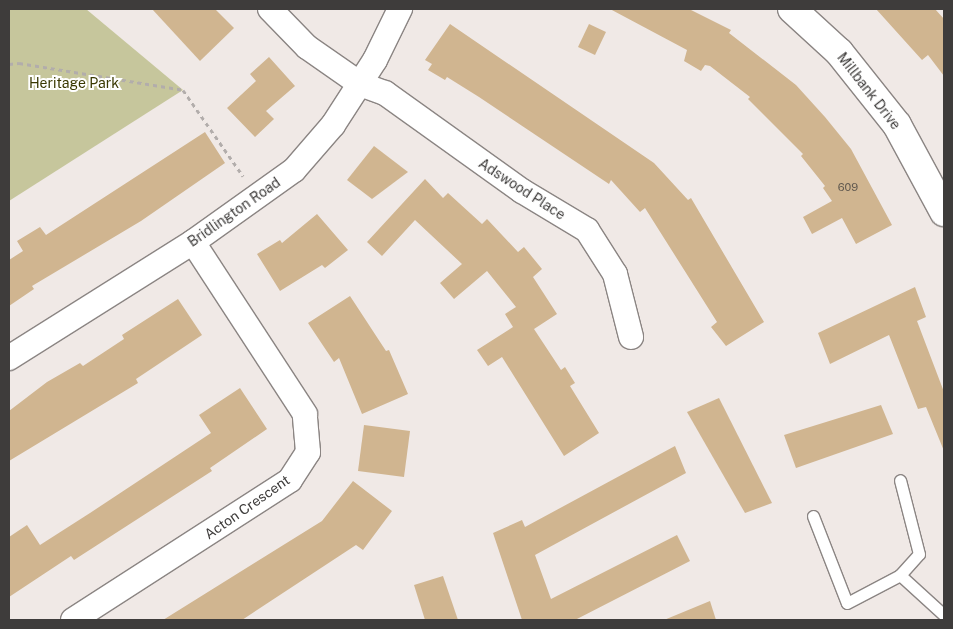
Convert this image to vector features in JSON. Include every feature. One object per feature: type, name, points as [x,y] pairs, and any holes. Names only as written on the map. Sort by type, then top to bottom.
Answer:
[{"type":"street","name":"Adswood Place","points":[[270,9],[307,47],[360,84],[385,94],[522,191],[586,230],[615,274],[631,337]]},
{"type":"street","name":"Bridlington Road","points":[[9,358],[193,242],[294,170],[333,125],[360,84],[400,9]]},
{"type":"street","name":"Millbank Drive","points":[[792,9],[839,52],[897,124],[944,212]]},
{"type":"street","name":"Acton Crescent","points":[[73,620],[290,480],[308,452],[305,414],[193,242]]},
{"type":"lane","points":[[813,516],[847,604],[900,574],[919,554],[900,480]]},
{"type":"lane","points":[[900,574],[944,616]]},
{"type":"path","points":[[9,64],[19,63],[183,90],[243,176]]},
{"type":"green space","name":"Heritage Park","points":[[9,9],[86,9],[183,90],[9,201]]},
{"type":"building","points":[[152,9],[215,9],[234,28],[200,61]]},
{"type":"building","points":[[610,9],[689,9],[731,30],[729,33],[796,85],[825,117],[851,149],[892,225],[856,244],[842,218],[812,234],[803,217],[832,201],[823,188],[825,186],[801,156],[803,154],[748,99],[750,97],[710,66],[705,65],[701,71],[684,61],[687,50]]},
{"type":"building","points":[[876,9],[935,9],[944,19],[944,76],[928,55],[922,60]]},
{"type":"building","points":[[450,24],[654,163],[688,200],[691,198],[764,322],[726,346],[711,327],[717,322],[645,208],[640,212],[611,180],[609,184],[479,97],[447,77],[445,80],[428,70],[432,64],[425,60]]},
{"type":"building","points":[[589,24],[606,32],[595,55],[578,47]]},
{"type":"building","points":[[269,57],[295,86],[266,111],[274,119],[255,137],[227,108],[256,81],[250,74]]},
{"type":"building","points":[[205,132],[225,163],[141,221],[32,286],[34,289],[9,306],[9,260],[23,251],[17,241],[40,227],[46,235]]},
{"type":"building","points":[[374,146],[408,172],[372,199],[347,180]]},
{"type":"building","points":[[425,179],[443,198],[448,193],[482,224],[487,219],[518,252],[524,247],[542,269],[533,277],[557,314],[534,329],[561,370],[565,367],[575,383],[570,386],[599,433],[564,456],[502,357],[488,366],[477,350],[513,327],[505,314],[516,307],[487,271],[454,299],[440,283],[462,264],[415,220],[382,256],[367,242]]},
{"type":"building","points":[[317,214],[348,250],[325,268],[322,265],[280,291],[257,254],[280,240],[282,243]]},
{"type":"building","points":[[915,287],[926,317],[917,321],[944,392],[944,451],[926,407],[918,409],[889,335],[830,364],[818,333]]},
{"type":"building","points":[[350,296],[386,351],[389,350],[408,394],[362,414],[339,358],[334,362],[308,323]]},
{"type":"building","points":[[178,299],[202,335],[136,379],[138,383],[9,461],[9,411],[47,382],[80,363],[83,366],[124,339],[122,335]]},
{"type":"building","points":[[240,388],[267,429],[210,468],[212,471],[74,560],[71,556],[9,597],[9,537],[27,525],[40,545],[90,513],[211,433],[199,415]]},
{"type":"building","points":[[719,398],[772,503],[745,513],[687,412]]},
{"type":"building","points":[[881,405],[893,434],[796,468],[784,435]]},
{"type":"building","points":[[364,425],[410,431],[404,477],[358,471]]},
{"type":"building","points":[[675,446],[686,473],[535,555],[551,599],[677,535],[690,561],[575,620],[522,620],[493,533],[522,520],[525,527]]},
{"type":"building","points":[[353,481],[392,511],[363,550],[356,545],[242,620],[163,620],[322,521]]},
{"type":"building","points":[[443,576],[458,620],[425,620],[414,585]]},
{"type":"building","points":[[710,601],[716,620],[664,620]]}]
